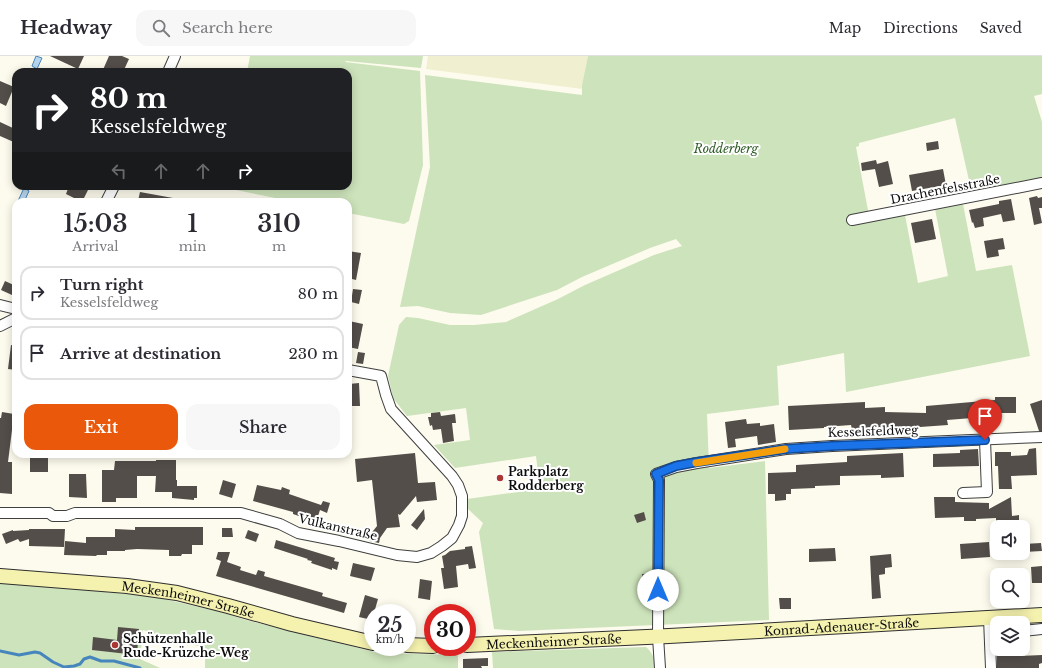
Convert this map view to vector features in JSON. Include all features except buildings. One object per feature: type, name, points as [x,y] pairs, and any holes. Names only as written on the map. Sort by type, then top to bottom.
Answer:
[{"type":"main road","name":"Meckenheimer Straße","points":[[0,576],[128,586],[177,593],[292,624],[364,641]]},
{"type":"main road","name":"Konrad-Adenauer-Straße","points":[[1030,617],[1042,615]]},
{"type":"main road","name":"Konrad-Adenauer-Straße","points":[[642,637],[769,629],[990,622]]},
{"type":"main road","name":"Meckenheimer Straße","points":[[476,645],[642,637]]},
{"type":"street","points":[[170,68],[175,56]]},
{"type":"street","name":"Drachenfelsstraße","points":[[852,220],[1042,183]]},
{"type":"street","points":[[0,306],[12,308]]},
{"type":"street","points":[[0,326],[12,320]]},
{"type":"street","name":"Vulkanstraße","points":[[0,513],[49,513],[53,516],[67,516],[76,513],[241,513],[280,524],[298,533],[397,555],[417,557],[431,553],[452,538],[459,525],[462,516],[462,496],[458,485],[452,476],[391,409],[381,376],[352,371]]},
{"type":"street","name":"Kesselsfeldweg","points":[[658,637],[659,480],[656,474],[676,466],[786,449],[1042,438]]},
{"type":"street","points":[[963,493],[987,492],[985,440]]},
{"type":"street","points":[[1030,630],[1042,630]]},
{"type":"street","points":[[658,637],[660,668]]},
{"type":"street","points":[[991,668],[992,656]]},
{"type":"green space","points":[[250,56],[423,56],[421,68],[345,62],[420,71],[423,165],[409,221],[404,224],[352,214],[352,198],[275,198],[236,190],[352,190],[352,68],[248,68]]},
{"type":"green space","points":[[428,56],[588,56],[582,85],[583,89],[426,69]]},
{"type":"green space","name":"Rodderberg","points":[[588,56],[1042,56],[1042,94],[1034,96],[1042,122],[1042,180],[972,194],[955,118],[859,143],[859,146],[856,147],[870,221],[905,215],[918,283],[948,276],[935,209],[963,204],[976,271],[1012,265],[1030,356],[846,392],[844,353],[777,366],[779,405],[707,414],[709,468],[765,461],[769,620],[519,631],[494,629],[479,532],[483,523],[468,509],[467,499],[540,489],[536,456],[455,468],[434,445],[470,440],[466,408],[407,416],[393,398],[388,376],[399,325],[406,317],[450,325],[474,325],[506,322],[654,255],[682,246],[676,239],[650,248],[582,277],[557,290],[481,315],[450,313],[418,306],[400,307],[430,167],[425,75],[582,95],[582,85]]},
{"type":"green space","points":[[0,583],[151,596],[221,612],[246,620],[364,649],[364,656],[416,656],[416,654],[424,654],[424,656],[458,656],[458,668],[205,668],[205,648],[143,630],[140,659],[160,668],[0,668]]},
{"type":"green space","points":[[646,647],[653,657],[656,668],[493,668],[492,652]]},
{"type":"water","points":[[36,56],[42,58],[37,68],[32,66]]},
{"type":"water","points":[[23,190],[29,191],[26,198],[19,198]]},
{"type":"waterway","points":[[0,651],[19,655],[35,652],[40,653],[53,662],[64,667],[80,664],[84,659],[90,657],[101,661],[114,661],[140,668]]},
{"type":"slow traffic","points":[[696,463],[785,449]]},
{"type":"place","name":"Parkplatz Rodderberg","points":[[500,478]]},
{"type":"place","name":"Schützenhalle Rude-Krüzche-Weg","points":[[115,645]]},
{"type":"route","points":[[658,590],[659,480],[656,474],[676,466],[786,449],[985,440]]}]
